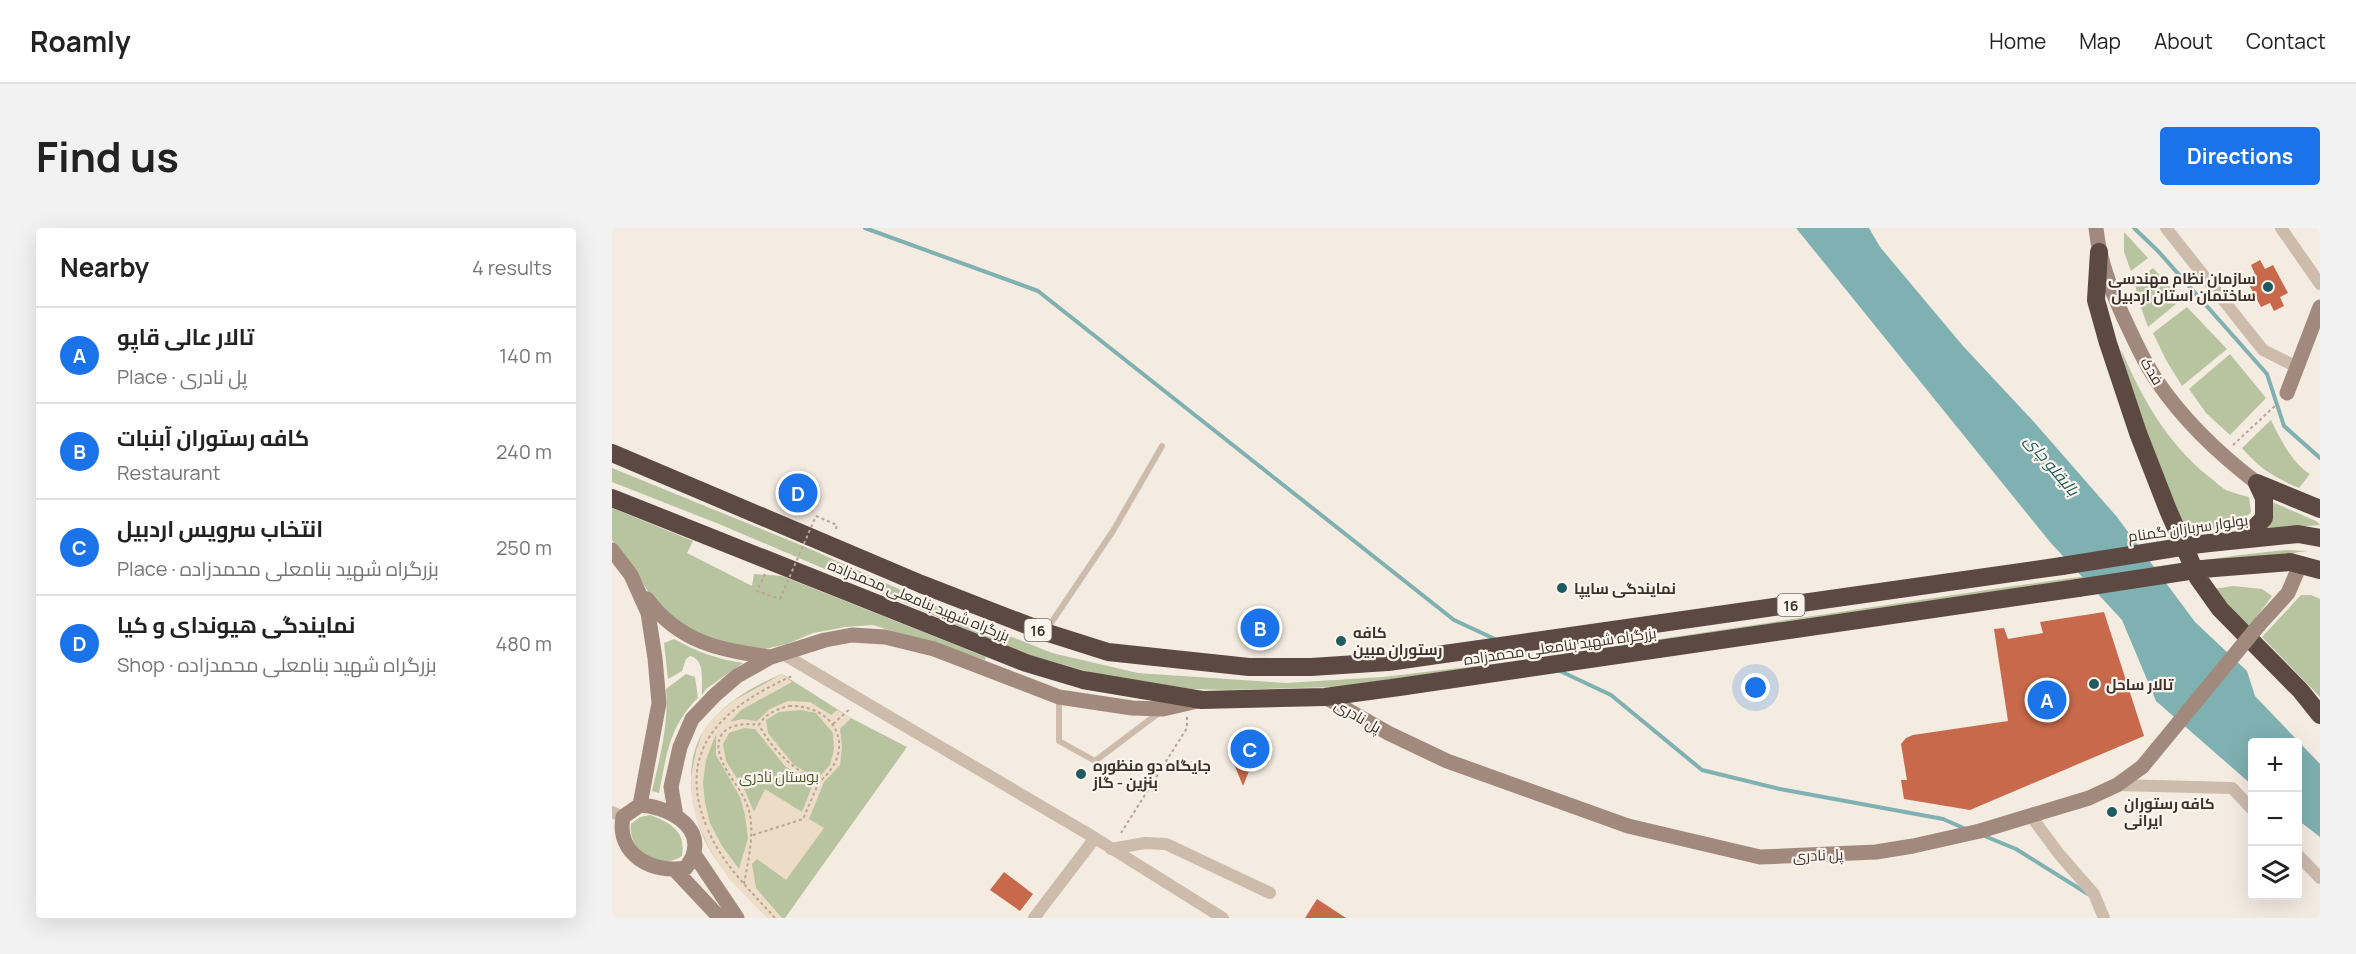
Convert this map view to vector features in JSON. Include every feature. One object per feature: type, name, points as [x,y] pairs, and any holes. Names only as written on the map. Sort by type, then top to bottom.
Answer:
[{"type":"highway","points":[[2099,252],[2096,300],[2108,343],[2138,433],[2198,578],[2220,609],[2300,690],[2320,715]]},
{"type":"highway","name":"بزرگراه شهید بنامعلی محمدزاده","points":[[612,453],[921,584],[1045,632],[1108,652],[1249,667],[1311,667],[1388,662],[2062,566]]},
{"type":"highway","points":[[2257,483],[2320,509]]},
{"type":"highway","points":[[2246,537],[2264,518],[2264,498],[2257,483]]},
{"type":"highway","name":"بزرگراه شهید بنامعلی محمدزاده","points":[[612,498],[1026,663],[1083,680],[1194,703],[1325,697],[1538,668],[2202,569],[2290,562],[2300,565]]},
{"type":"highway","name":"بولوار سربازان گمنام","points":[[2062,566],[2246,537],[2298,534],[2320,538]]},
{"type":"highway","name":"16","points":[[2300,565],[2320,570]]},
{"type":"street","name":"فدک","points":[[2096,228],[2099,252],[2111,290],[2156,381],[2199,433],[2222,456],[2257,483]]},
{"type":"street","points":[[2166,228],[2263,350],[2297,367]]},
{"type":"street","points":[[2281,228],[2320,284]]},
{"type":"street","points":[[2287,393],[2320,307]]},
{"type":"street","points":[[612,550],[634,582],[670,625],[696,641],[728,651],[777,655],[808,668],[1095,838],[1223,918]]},
{"type":"street","name":"پل نادری","points":[[1325,697],[1388,733],[1447,761],[1628,826],[1760,857],[1876,852],[1980,831],[2089,798],[2117,785],[2142,767],[2288,593],[2300,565]]},
{"type":"street","points":[[634,582],[648,613],[658,703],[640,805]]},
{"type":"street","points":[[675,816],[671,787],[680,747],[692,719],[737,676],[777,655],[825,640],[852,635],[885,637],[934,649],[1059,697],[1132,708],[1163,710],[1194,703]]},
{"type":"street","points":[[2117,785],[2232,788],[2248,804]]},
{"type":"street","points":[[640,805],[666,809],[690,831],[694,840],[694,854],[686,868],[669,871],[653,866],[634,856],[617,839],[621,829],[618,814],[640,805]]},
{"type":"street","points":[[2031,816],[2059,854],[2094,894],[2104,918]]},
{"type":"street","points":[[1034,918],[1095,838]]},
{"type":"street","points":[[1111,849],[1145,843],[1166,844],[1270,893]]},
{"type":"street","points":[[694,854],[737,918]]},
{"type":"street","points":[[2302,859],[2320,878]]},
{"type":"street","points":[[675,870],[720,918]]},
{"type":"lane","points":[[1045,632],[1113,531],[1162,446]]},
{"type":"lane","points":[[1059,697],[1059,741],[1095,761],[1163,710]]},
{"type":"path","points":[[2222,456],[2287,393]]},
{"type":"path","points":[[757,591],[780,599],[816,516],[837,525]]},
{"type":"path","points":[[775,918],[728,866],[715,847],[704,822],[698,798],[697,776],[708,737],[731,710],[747,699],[808,668]]},
{"type":"path","points":[[833,724],[860,699]]},
{"type":"path","points":[[1111,849],[1187,728],[1194,703]]},
{"type":"path","points":[[751,836],[803,819],[819,782],[833,768],[837,759],[837,731],[818,710],[805,705],[777,709],[763,719],[759,725]]},
{"type":"path","points":[[744,884],[751,836],[750,812],[722,761],[720,742],[726,728],[744,723],[759,725]]},
{"type":"path","points":[[717,725],[724,731]]},
{"type":"path","points":[[759,725],[764,735],[789,764],[819,782]]},
{"type":"green space","points":[[2124,232],[2148,258],[2131,271],[2124,252]]},
{"type":"green space","points":[[2153,268],[2182,299],[2148,327],[2137,296],[2135,282]]},
{"type":"green space","points":[[2187,307],[2227,349],[2182,386],[2153,333]]},
{"type":"green space","points":[[2121,349],[2147,402],[2180,449],[2224,489],[2249,497],[2251,512],[2245,518],[2220,528],[2183,532],[2132,398]]},
{"type":"green space","points":[[2230,354],[2266,398],[2230,435],[2206,413],[2189,389]]},
{"type":"green space","points":[[2271,420],[2292,457],[2310,474],[2299,488],[2268,472],[2242,448]]},
{"type":"green space","points":[[612,468],[808,548],[952,613],[1052,653],[1138,673],[1286,683],[1383,677],[1501,663],[2000,588],[2240,555],[2285,550],[2308,551],[1335,687],[1190,689],[1100,675],[1022,653],[719,524],[612,482]]},
{"type":"green space","points":[[2270,501],[2316,521],[2320,525],[2265,529]]},
{"type":"green space","points":[[612,508],[693,541],[687,553],[752,586],[754,574],[782,576],[986,657],[985,660],[873,625],[813,633],[787,644],[765,649],[735,646],[704,636],[675,621],[650,595],[633,566],[612,540]]},
{"type":"green space","points":[[2233,586],[2262,589],[2272,596],[2250,626],[2228,607],[2214,589]]},
{"type":"green space","points":[[2301,595],[2311,595],[2320,599],[2320,697],[2262,637]]},
{"type":"green space","points":[[674,639],[707,654],[743,663],[706,689],[702,695],[701,666],[695,658],[690,656],[686,659],[682,671],[668,679],[664,643]]},
{"type":"green space","points":[[686,674],[695,677],[698,698],[675,730],[667,754],[659,793],[652,791],[665,728],[666,689]]},
{"type":"green space","name":"بوستان نادری","points":[[782,674],[851,718],[907,747],[785,918],[768,918],[731,878],[711,852],[698,823],[691,774],[698,743],[705,729],[720,711],[739,696]]},
{"type":"green space","points":[[650,815],[664,821],[679,834],[683,847],[682,856],[663,862],[646,856],[639,850],[631,834],[631,824],[640,817]]},
{"type":"shaded area","points":[[782,674],[792,682],[741,710],[730,722],[742,719],[757,721],[770,709],[788,701],[810,702],[831,715],[837,710],[851,718],[840,729],[842,747],[840,765],[824,782],[809,819],[824,828],[786,880],[757,859],[752,864],[756,888],[782,918],[768,918],[730,880],[710,850],[697,821],[692,801],[691,777],[703,731],[716,715],[733,701]],"holes":[[[801,710],[816,713],[833,733],[834,750],[830,765],[820,776],[794,765],[768,733],[766,720],[779,712]],[[744,728],[755,729],[785,766],[813,784],[802,812],[765,789],[754,812],[745,791],[726,761],[723,744],[729,733]],[[716,734],[716,755],[740,797],[745,815],[748,838],[739,869],[722,846],[710,823],[703,782],[706,760]]]},
{"type":"water","name":"بالیقلو چای","points":[[1796,228],[1869,228],[1880,247],[1963,346],[2034,422],[2117,517],[2195,622],[2247,671],[2255,696],[2295,738],[2248,738],[2248,782],[2156,701],[2122,620],[2050,542]]},
{"type":"water","points":[[2302,745],[2320,764],[2320,837],[2302,823]]},
{"type":"building","name":"سازمان نظام مهندسی ساختمان استان اردبیل","points":[[2260,260],[2265,269],[2273,265],[2288,293],[2280,297],[2284,306],[2274,311],[2270,303],[2261,307],[2246,279],[2255,274],[2251,265]]},
{"type":"building","points":[[2104,612],[2144,736],[1970,810],[1904,799],[1901,780],[1907,780],[1901,744],[1906,738],[1913,735],[2008,721],[1994,629],[2004,628],[2008,639],[2043,633],[2040,622]]},
{"type":"building","points":[[1249,733],[1264,734],[1243,786],[1234,764]]},
{"type":"building","points":[[1004,872],[1033,894],[1020,911],[990,890]]},
{"type":"building","points":[[1317,899],[1346,918],[1305,918]]},
{"type":"waterway","points":[[865,228],[1038,291],[1454,620],[1497,640]]},
{"type":"waterway","points":[[2134,228],[2158,251],[2267,374],[2284,426],[2320,458]]},
{"type":"waterway","points":[[1517,650],[1537,660]]},
{"type":"waterway","points":[[1560,671],[1611,695],[1702,770],[1780,789],[1943,819],[1966,829]]},
{"type":"waterway","points":[[1982,835],[2016,849],[2088,894]]},
{"type":"place","name":"سازمان نظام مهندسی ساختمان استان اردبیل","points":[[2268,287]]},
{"type":"place","name":"نمایندگی هیوندای و کیا","points":[[798,493]]},
{"type":"place","name":"نمایندگی سایپا","points":[[1562,588]]},
{"type":"place","name":"کافه رستوران آبنبات","points":[[1260,628]]},
{"type":"place","name":"کافه رستوران مبین","points":[[1341,641]]},
{"type":"place","name":"تالار ساحل","points":[[2094,684]]},
{"type":"place","name":"تالار عالی قاپو","points":[[2047,700]]},
{"type":"place","name":"انتخاب سرویس اردبیل","points":[[1250,749]]},
{"type":"place","name":"جایگاه دو منظوره بنزین - گاز","points":[[1081,774]]},
{"type":"place","name":"کافه رستوران ایرانی","points":[[2112,812]]}]
